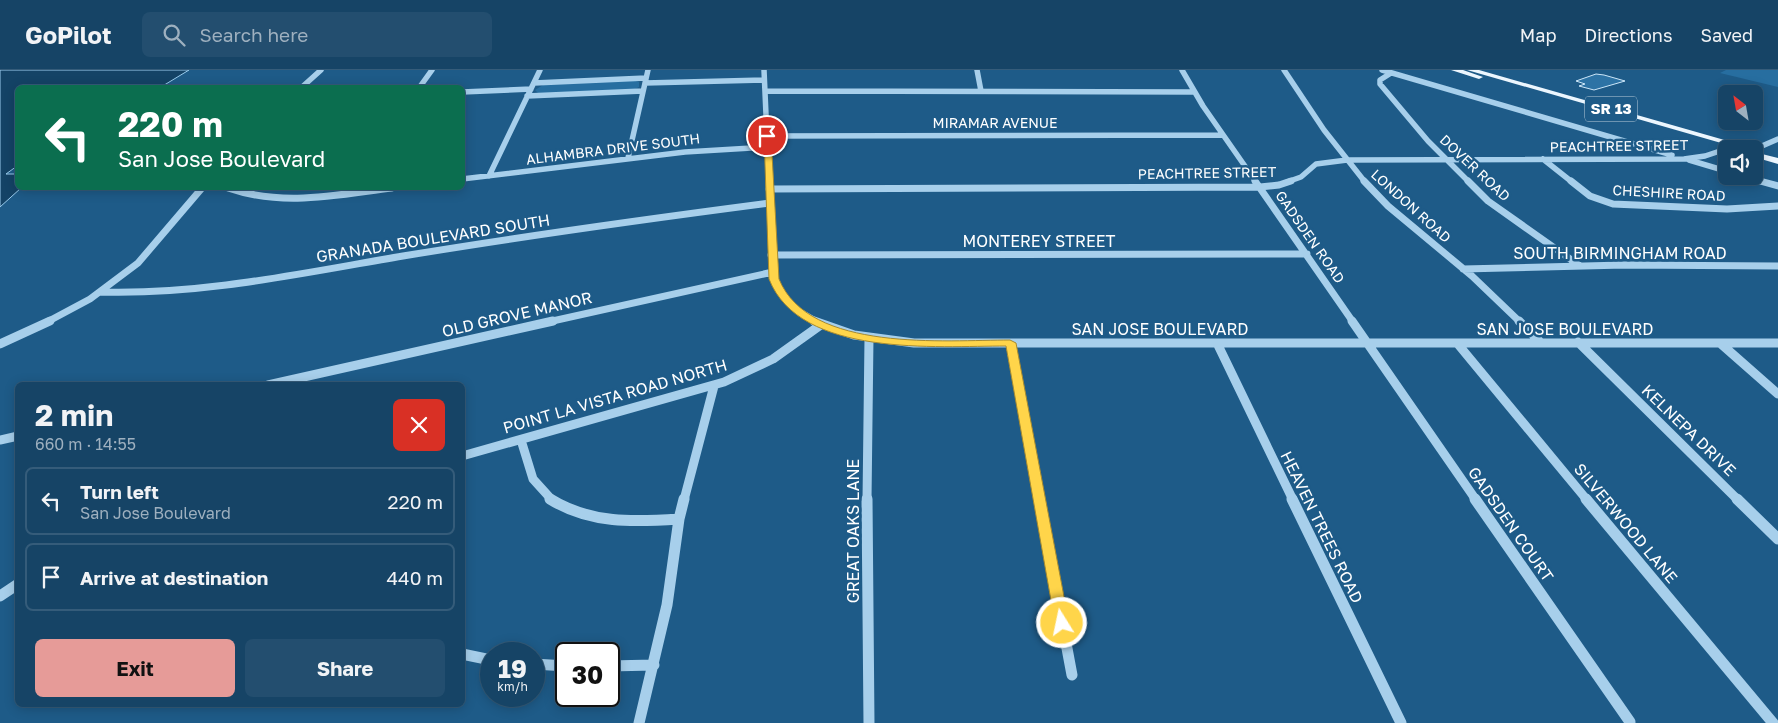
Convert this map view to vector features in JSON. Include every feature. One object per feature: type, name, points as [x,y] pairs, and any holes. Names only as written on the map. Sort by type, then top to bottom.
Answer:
[{"type":"main road","name":"SR 13","points":[[1455,70],[1627,116],[1718,144]]},
{"type":"main road","name":"SR 13","points":[[1470,70],[1529,89]]},
{"type":"main road","name":"SR 13","points":[[1763,152],[1778,156]]},
{"type":"main road","name":"SR 13","points":[[1763,154],[1778,161]]},
{"type":"street","points":[[304,85],[321,70]]},
{"type":"street","points":[[421,85],[432,70]]},
{"type":"street","points":[[489,176],[540,70]]},
{"type":"street","points":[[628,158],[648,70]]},
{"type":"street","name":"SAN JOSE BOULEVARD","points":[[764,70],[773,272],[778,288],[784,297],[798,310],[822,324],[869,338],[914,343],[1778,343]]},
{"type":"street","points":[[977,70],[981,92]]},
{"type":"street","name":"GADSDEN ROAD","points":[[1182,70],[1194,92],[1223,135],[1369,343]]},
{"type":"street","name":"LONDON ROAD","points":[[1284,70],[1324,130],[1347,160],[1388,206],[1463,269],[1540,342]]},
{"type":"street","points":[[1382,70],[1718,169]]},
{"type":"street","name":"DOVER ROAD","points":[[1391,73],[1380,80],[1380,84],[1446,160],[1488,201],[1580,266]]},
{"type":"street","points":[[465,92],[532,86],[646,81],[764,80]]},
{"type":"street","points":[[527,96],[643,91]]},
{"type":"street","points":[[765,91],[1194,92]]},
{"type":"street","name":"MIRAMAR AVENUE","points":[[767,136],[1223,135]]},
{"type":"street","points":[[1763,146],[1778,139]]},
{"type":"street","name":"ALHAMBRA DRIVE SOUTH","points":[[465,179],[703,150],[768,147]]},
{"type":"street","name":"PEACHTREE STREET","points":[[769,189],[1260,188],[1279,185],[1301,177],[1316,164],[1347,160],[1684,159],[1718,152]]},
{"type":"street","name":"CHESHIRE ROAD","points":[[1543,159],[1590,196],[1613,204],[1727,209],[1778,206]]},
{"type":"street","points":[[1763,182],[1778,186]]},
{"type":"street","points":[[0,344],[54,321],[100,292],[139,263],[200,190]]},
{"type":"street","points":[[235,190],[253,195],[280,198],[359,190]]},
{"type":"street","name":"GRANADA BOULEVARD SOUTH","points":[[100,292],[149,293],[210,289],[604,224],[770,203]]},
{"type":"street","name":"MONTEREY STREET","points":[[772,255],[1307,254]]},
{"type":"street","name":"SOUTH BIRMINGHAM ROAD","points":[[1463,269],[1580,266],[1778,266]]},
{"type":"street","name":"OLD GROVE MANOR","points":[[281,382],[773,272]]},
{"type":"street","name":"POINT LA VISTA ROAD NORTH","points":[[465,455],[714,386],[771,362],[799,344],[822,324]]},
{"type":"street","name":"GREAT OAKS LANE","points":[[869,338],[867,548],[869,723]]},
{"type":"street","name":"SILVERWOOD LANE","points":[[1457,342],[1772,723]]},
{"type":"street","name":"KELNEPA DRIVE","points":[[1578,342],[1778,539]]},
{"type":"street","points":[[1010,343],[1072,675]]},
{"type":"street","name":"HEAVEN TREES ROAD","points":[[1217,343],[1401,723]]},
{"type":"street","name":"GADSDEN COURT","points":[[1369,343],[1630,722]]},
{"type":"street","points":[[1720,343],[1778,394]]},
{"type":"street","points":[[639,723],[668,605],[679,519],[714,386]]},
{"type":"street","points":[[0,440],[15,437]]},
{"type":"street","points":[[521,440],[530,473],[536,483],[559,504],[585,515],[612,519],[643,521],[679,519]]},
{"type":"street","points":[[0,596],[15,586]]},
{"type":"street","points":[[465,655],[480,658]]},
{"type":"street","points":[[620,666],[654,665]]},
{"type":"shaded area","points":[[0,70],[189,70],[164,85],[15,85],[15,167],[6,174],[15,174],[15,190],[19,190],[0,207]]},
{"type":"shaded area","points":[[1726,70],[1778,70],[1778,87],[1720,73]]},
{"type":"shaded area","points":[[632,80],[639,82],[639,87],[633,90],[539,94],[535,90],[543,85]]},
{"type":"building","points":[[1596,74],[1625,81],[1594,90],[1579,86],[1585,84],[1576,81]]},
{"type":"route","points":[[767,136],[774,279],[784,297],[798,310],[810,319],[832,328],[854,335],[888,341],[914,343],[1010,343],[1062,623]]}]
